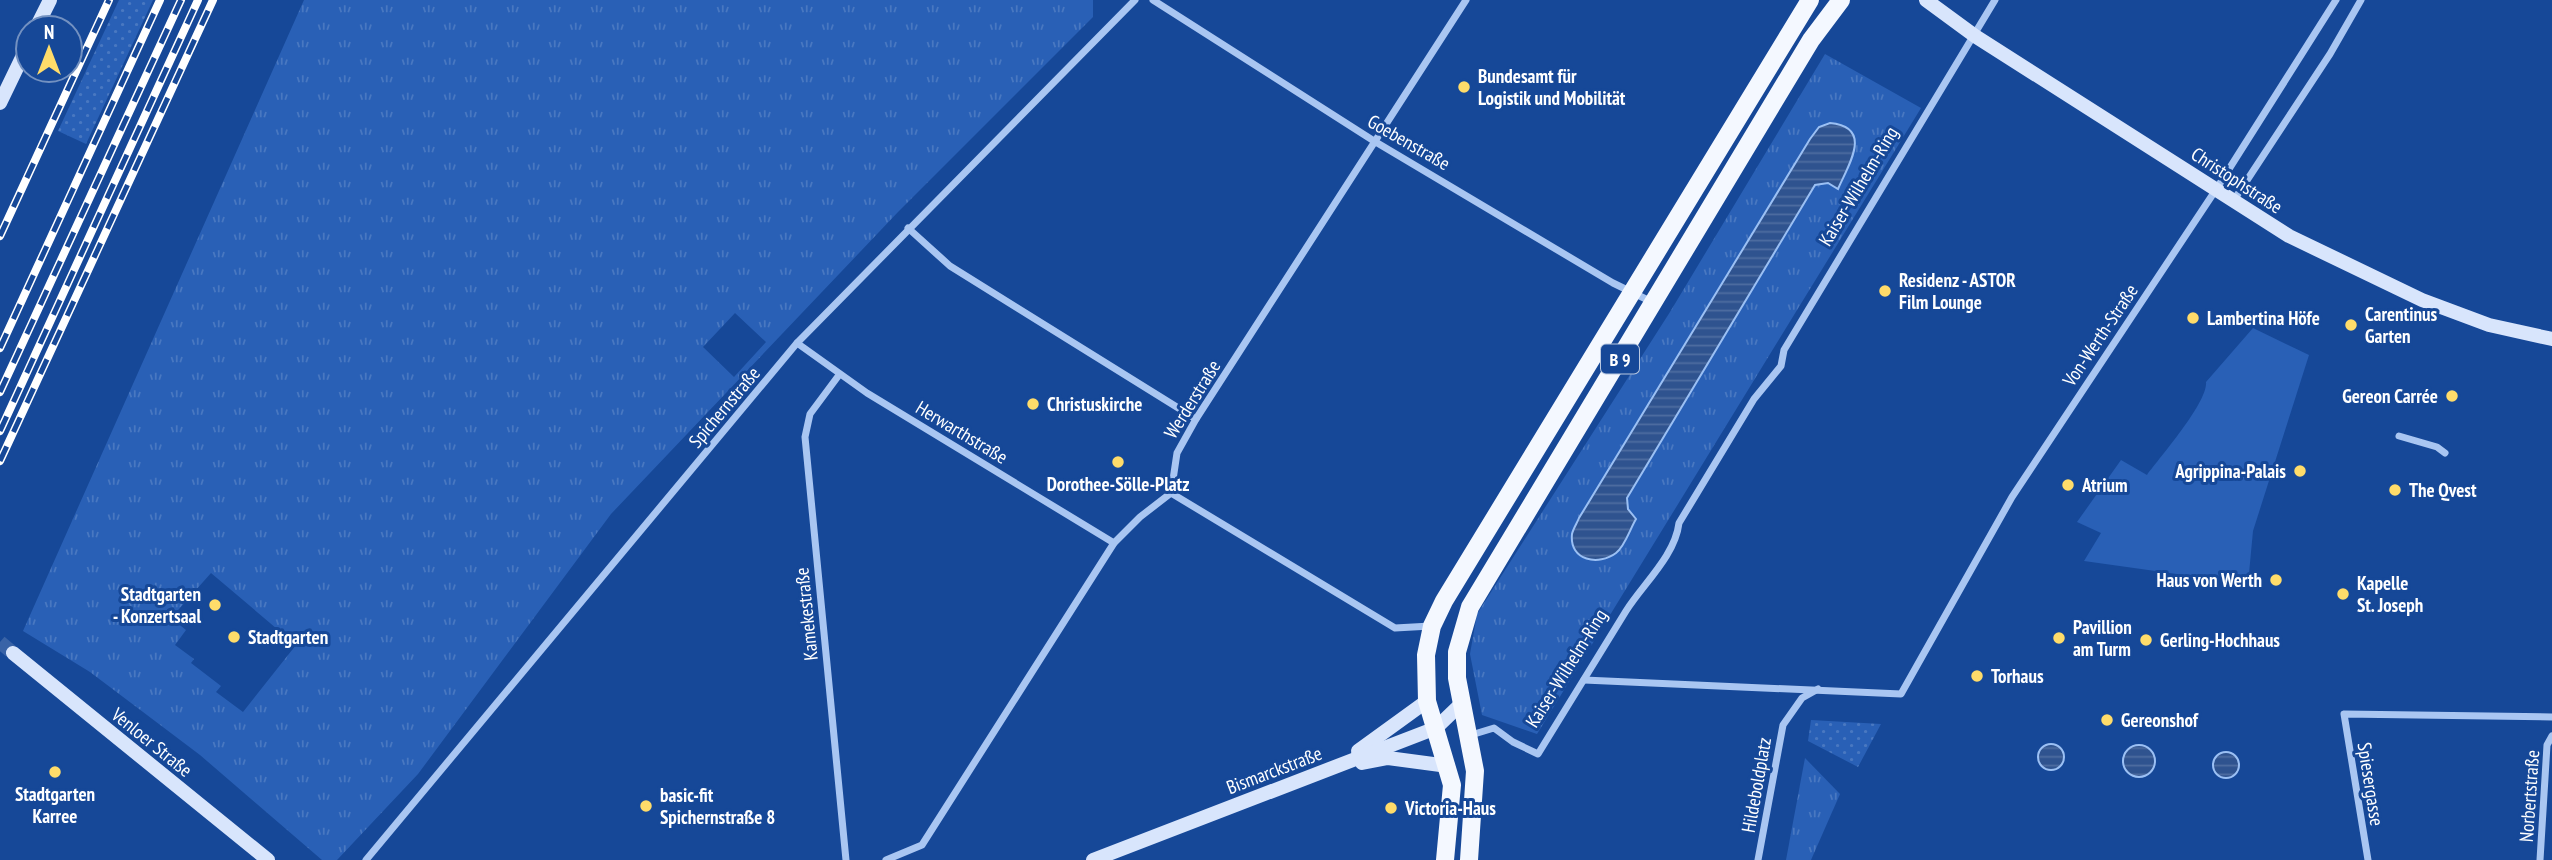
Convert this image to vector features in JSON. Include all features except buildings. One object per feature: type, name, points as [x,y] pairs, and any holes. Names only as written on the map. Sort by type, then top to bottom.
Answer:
[{"type":"main road","name":"B 9","points":[[1445,860],[1452,785],[1427,701],[1426,655],[1432,626],[1444,601],[1810,0]]},
{"type":"main road","name":"B 9","points":[[1469,860],[1475,771],[1471,735],[1462,703],[1457,652],[1470,607],[1811,40],[1841,0]]},
{"type":"street","name":"Spichernstraße","points":[[366,860],[402,821],[797,343],[1135,0]]},
{"type":"street","name":"Goebenstraße","points":[[1153,0],[1374,141],[1654,304]]},
{"type":"street","name":"Werderstraße","points":[[1171,493],[1177,453],[1196,419],[1466,0]]},
{"type":"street","name":"Christophstraße","points":[[1926,0],[1975,36],[2289,236],[2422,300],[2489,325],[2552,338]]},
{"type":"street","name":"Kaiser-Wilhelm-Ring","points":[[1471,735],[1494,727],[1513,742],[1538,754],[1627,609],[1670,548],[1677,535],[1679,523],[1754,399],[1781,366],[1784,350],[1995,0]]},
{"type":"street","name":"Von-Werth-Straße","points":[[1818,689],[1900,694],[2012,497],[2217,188],[2336,0]]},
{"type":"street","points":[[2234,200],[2330,54],[2361,0]]},
{"type":"street","points":[[0,103],[14,74]]},
{"type":"street","points":[[908,228],[950,266],[1196,419]]},
{"type":"street","name":"Herwarthstraße","points":[[797,343],[839,375],[1115,543]]},
{"type":"street","name":"Kamekestraße","points":[[839,375],[810,414],[805,437],[846,860]]},
{"type":"street","points":[[2399,436],[2437,447],[2445,453]]},
{"type":"street","points":[[886,860],[922,845],[1115,543],[1140,517],[1171,493],[1395,628],[1432,626]]},
{"type":"street","name":"Venloer Straße","points":[[13,653],[268,860]]},
{"type":"street","points":[[1584,680],[1818,689]]},
{"type":"street","name":"Hildeboldplatz","points":[[1758,860],[1783,725],[1802,698],[1818,689]]},
{"type":"street","points":[[1333,768],[1427,701]]},
{"type":"street","name":"Bismarckstraße","points":[[1093,860],[1436,728],[1462,703]]},
{"type":"street","name":"Spiesergasse","points":[[2368,860],[2344,714],[2552,717]]},
{"type":"street","name":"Norbertstraße","points":[[2540,860],[2547,745],[2552,736]]},
{"type":"street","points":[[1333,768],[1388,758],[1448,766]]},
{"type":"green space","points":[[119,0],[153,0],[86,144],[58,131],[80,84],[84,84],[84,75]]},
{"type":"green space","name":"Stadtgarten","points":[[304,0],[1093,0],[1093,17],[898,212],[611,514],[418,774],[337,860],[322,860],[200,755],[90,672],[23,631]],"holes":[[[735,313],[766,342],[734,377],[703,347]],[[211,573],[296,645],[243,712],[216,692],[221,686],[191,663],[194,659],[175,645],[186,630],[171,618]]]},
{"type":"green space","points":[[1825,54],[1921,108],[1537,734],[1482,715],[1470,654],[1477,614],[1670,312]]},
{"type":"green space","points":[[2253,328],[2309,355],[2253,531],[2248,584],[2084,561],[2101,533],[2077,522],[2121,460],[2147,475],[2192,415],[2205,391],[2206,382]]},
{"type":"green space","points":[[1811,720],[1881,724],[1858,767],[1808,741]]},
{"type":"green space","points":[[1805,758],[1840,794],[1811,860],[1786,860]]},
{"type":"shaded area","points":[[1830,123],[1844,126],[1852,132],[1855,140],[1851,160],[1838,189],[1828,183],[1815,185],[1627,498],[1628,509],[1636,519],[1622,546],[1616,553],[1602,559],[1594,560],[1580,555],[1572,543],[1572,534],[1579,518],[1810,139],[1819,127]]},
{"type":"shaded area","points":[[2051,744],[2060,748],[2064,757],[2060,766],[2051,770],[2042,766],[2038,757],[2042,748]]},
{"type":"shaded area","points":[[2139,745],[2151,749],[2155,761],[2151,773],[2139,777],[2127,773],[2123,761],[2127,749]]},
{"type":"shaded area","points":[[2226,752],[2235,756],[2239,765],[2235,774],[2226,778],[2217,774],[2213,765],[2217,756]]},
{"type":"tunnel","points":[[0,642],[13,653]]},
{"type":"railway","points":[[0,236],[109,0]]},
{"type":"railway","points":[[0,348],[160,0]]},
{"type":"railway","points":[[0,392],[181,0]]},
{"type":"railway","points":[[0,431],[198,0]]},
{"type":"railway","points":[[0,461],[213,0]]},
{"type":"place","name":"Bundesamt für Logistik und Mobilität","points":[[1464,87]]},
{"type":"place","name":"Residenz - ASTOR Film Lounge","points":[[1885,291]]},
{"type":"place","name":"Lambertina Höfe","points":[[2193,318]]},
{"type":"place","name":"Carentinus Garten","points":[[2351,325]]},
{"type":"place","name":"Gereon Carrée","points":[[2452,396]]},
{"type":"place","name":"Christuskirche","points":[[1033,404]]},
{"type":"place","name":"Dorothee-Sölle-Platz","points":[[1118,462]]},
{"type":"place","name":"Agrippina-Palais","points":[[2300,471]]},
{"type":"place","name":"Atrium","points":[[2068,485]]},
{"type":"place","name":"The Qvest","points":[[2395,490]]},
{"type":"place","name":"Haus von Werth","points":[[2276,580]]},
{"type":"place","name":"Kapelle St. Joseph","points":[[2343,594]]},
{"type":"place","name":"Stadtgarten - Konzertsaal","points":[[215,605]]},
{"type":"place","name":"Stadtgarten","points":[[234,637]]},
{"type":"place","name":"Pavillion am Turm","points":[[2059,638]]},
{"type":"place","name":"Gerling-Hochhaus","points":[[2146,640]]},
{"type":"place","name":"Torhaus","points":[[1977,676]]},
{"type":"place","name":"Gereonshof","points":[[2107,720]]},
{"type":"place","name":"Stadtgarten Karree","points":[[55,772]]},
{"type":"place","name":"basic-fit Spichernstraße 8","points":[[646,806]]},
{"type":"place","name":"Victoria-Haus","points":[[1391,808]]}]
